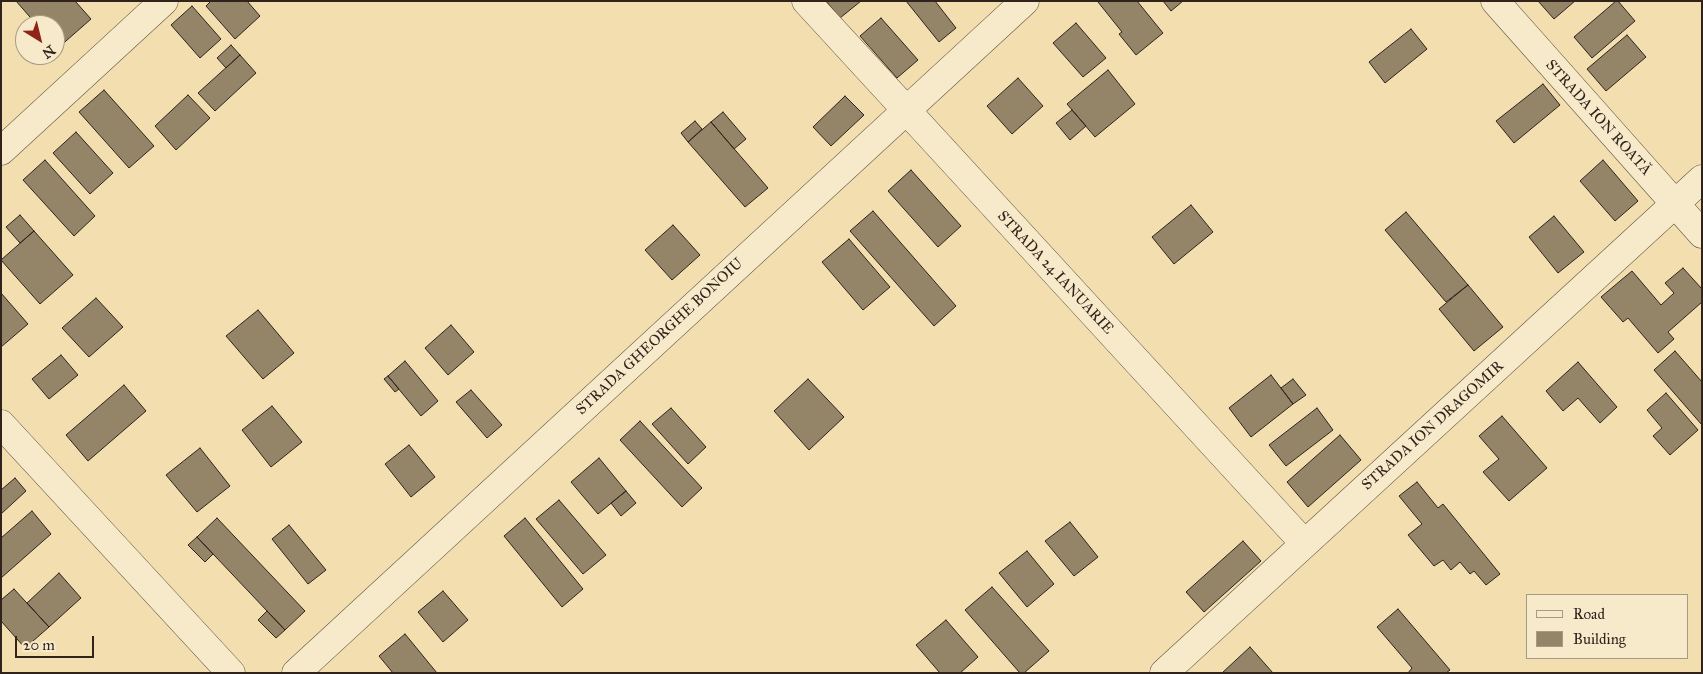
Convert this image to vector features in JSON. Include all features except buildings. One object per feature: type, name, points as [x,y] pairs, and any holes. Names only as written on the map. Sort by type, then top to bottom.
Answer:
[{"type":"street","points":[[1,151],[164,1]]},
{"type":"street","name":"STRADA 24 IANUARIE","points":[[806,1],[1304,543]]},
{"type":"street","name":"STRADA GHEORGHE BONOIU","points":[[296,673],[1025,1]]},
{"type":"street","name":"STRADA ION ROATĂ","points":[[1495,1],[1702,234]]},
{"type":"street","name":"STRADA ION DRAGOMIR","points":[[1164,673],[1702,179]]},
{"type":"street","points":[[1,424],[231,673]]}]
